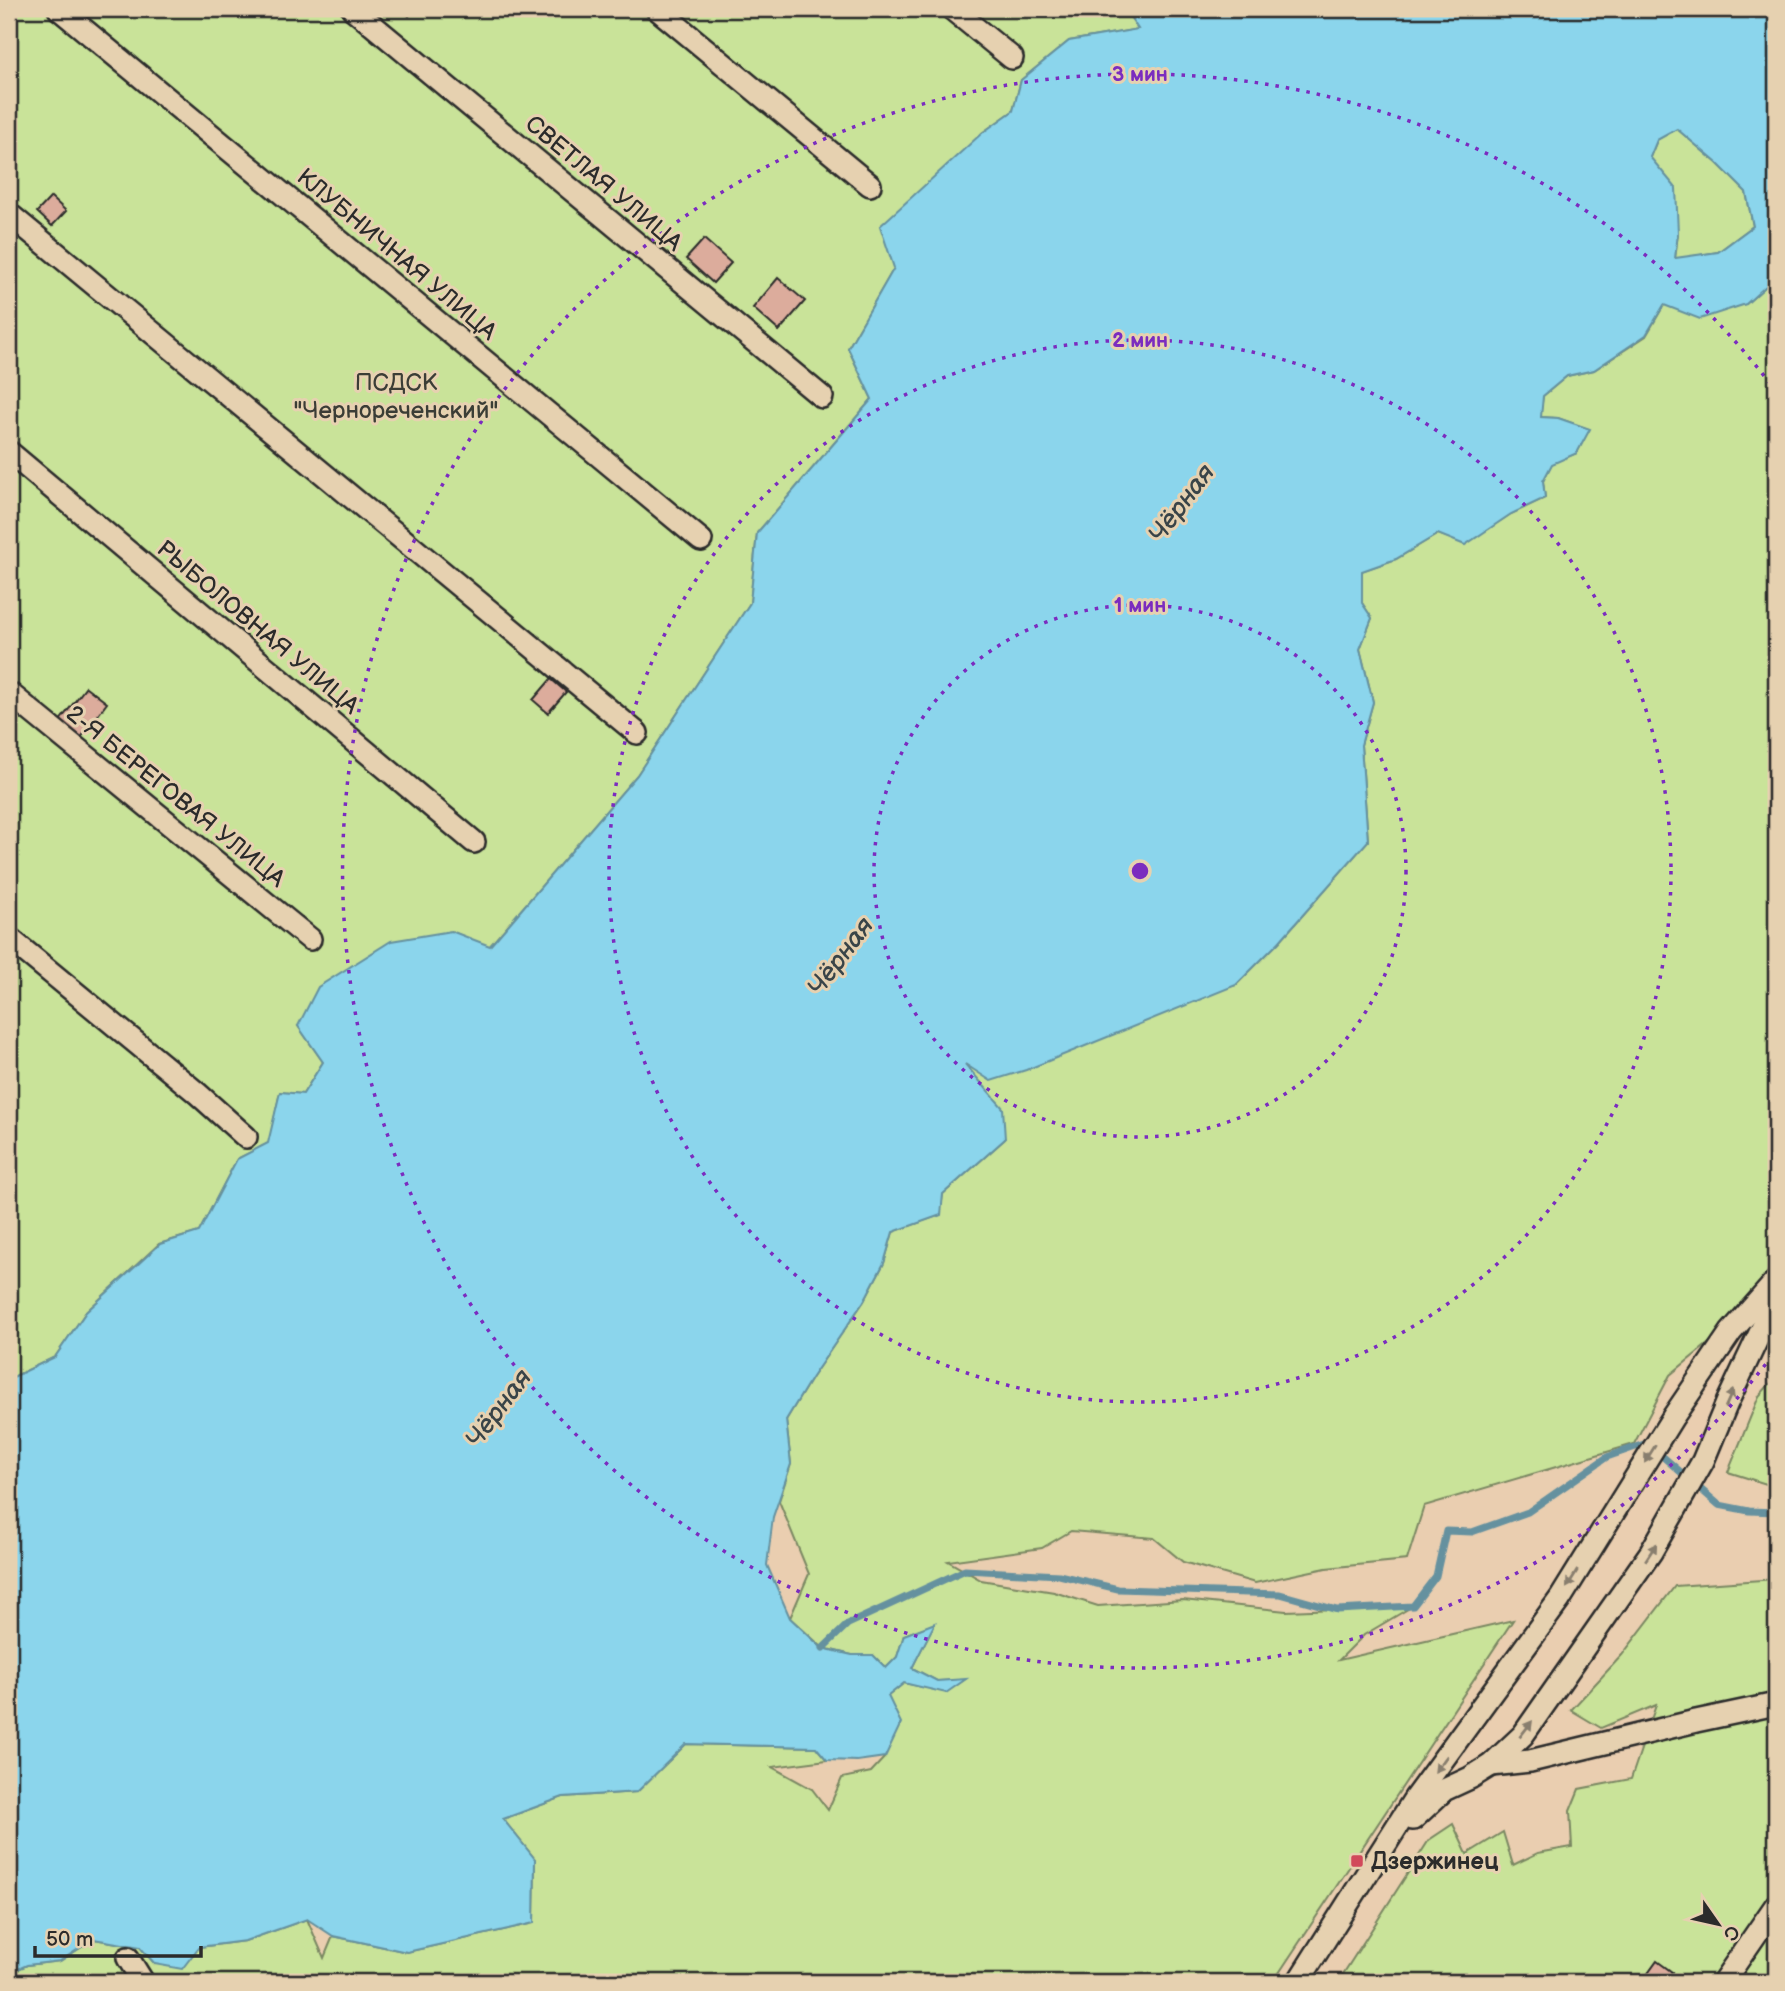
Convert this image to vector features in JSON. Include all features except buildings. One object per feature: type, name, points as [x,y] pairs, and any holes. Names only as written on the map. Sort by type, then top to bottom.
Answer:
[{"type":"street","name":"КЛУБНИЧНАЯ УЛИЦА","points":[[59,9],[701,540]]},
{"type":"street","name":"СВЕТЛАЯ УЛИЦА","points":[[353,9],[822,397]]},
{"type":"street","points":[[657,9],[870,185]]},
{"type":"street","points":[[952,9],[1012,58]]},
{"type":"street","points":[[9,214],[638,733]]},
{"type":"street","name":"РЫБОЛОВНАЯ УЛИЦА","points":[[9,452],[474,842]]},
{"type":"street","name":"2-Я БЕРЕГОВАЯ УЛИЦА","points":[[9,693],[310,939]]},
{"type":"street","points":[[9,939],[197,1093],[246,1137]]},
{"type":"street","points":[[1298,1982],[1415,1798],[1560,1599],[1673,1417],[1731,1332],[1776,1281]]},
{"type":"street","points":[[1388,1843],[1444,1790],[1470,1779],[1491,1765],[1523,1735],[1668,1524],[1703,1461],[1776,1299]]},
{"type":"street","points":[[1491,1765],[1530,1761],[1776,1704]]},
{"type":"street","points":[[1723,1982],[1776,1905]]},
{"type":"street","points":[[128,1958],[143,1982]]},
{"type":"green space","name":"ПСДСК \"Чернореченский\"","points":[[9,9],[1125,9],[1139,29],[1069,41],[1021,80],[1013,111],[982,133],[894,268],[848,348],[872,399],[757,533],[750,603],[637,775],[489,947],[451,931],[298,1026],[323,1062],[303,1094],[280,1092],[269,1143],[237,1159],[199,1232],[159,1244],[86,1312],[55,1357],[9,1379]]},
{"type":"green space","points":[[1676,128],[1746,192],[1753,226],[1718,252],[1675,259],[1678,233],[1650,157],[1657,140]]},
{"type":"green space","points":[[1776,277],[1776,1262],[1736,1321],[1670,1375],[1634,1444],[1424,1506],[1407,1560],[1326,1568],[1255,1583],[1183,1562],[1154,1538],[1071,1531],[1042,1548],[948,1561],[981,1580],[1054,1592],[1098,1606],[1183,1600],[1286,1611],[1413,1606],[1364,1635],[1339,1660],[1513,1620],[1273,1982],[9,1982],[9,1973],[27,1965],[60,1961],[94,1939],[140,1947],[155,1964],[199,1947],[245,1941],[307,1919],[324,1958],[333,1936],[407,1952],[534,1923],[535,1859],[503,1819],[563,1797],[637,1792],[686,1744],[816,1747],[827,1760],[772,1767],[812,1789],[828,1810],[842,1778],[871,1772],[885,1757],[888,1696],[904,1683],[946,1692],[964,1680],[937,1681],[912,1668],[934,1624],[904,1635],[897,1657],[886,1668],[873,1655],[852,1655],[823,1648],[790,1618],[809,1574],[779,1501],[791,1464],[786,1420],[864,1301],[884,1263],[893,1232],[940,1215],[943,1194],[1005,1139],[962,1061],[1236,985],[1279,942],[1368,841],[1361,745],[1373,702],[1360,649],[1372,618],[1362,603],[1361,571],[1396,559],[1438,534],[1465,544],[1511,514],[1545,498],[1543,481],[1552,463],[1577,453],[1589,429],[1558,418],[1540,417],[1543,396],[1567,376],[1594,370],[1646,336],[1664,305],[1746,304]]},
{"type":"green space","points":[[1776,1377],[1776,1487],[1728,1472],[1759,1396]]},
{"type":"green space","points":[[1776,1579],[1776,1982],[1338,1982],[1429,1840],[1453,1824],[1467,1854],[1503,1832],[1513,1865],[1538,1853],[1572,1847],[1570,1811],[1579,1789],[1631,1779],[1656,1705],[1601,1728],[1571,1710],[1622,1655],[1675,1586]]},
{"type":"water","name":"Чёрная","points":[[1125,9],[1776,9],[1776,277],[1746,304],[1700,319],[1664,305],[1646,335],[1594,370],[1567,376],[1543,396],[1541,417],[1558,418],[1590,429],[1577,453],[1552,464],[1543,481],[1545,498],[1511,514],[1465,545],[1438,534],[1396,559],[1362,571],[1362,603],[1372,618],[1360,649],[1373,702],[1361,745],[1368,841],[1279,942],[1236,985],[1026,1070],[991,1081],[965,1064],[1003,1108],[1005,1139],[943,1194],[941,1215],[893,1232],[884,1263],[864,1301],[786,1420],[791,1464],[773,1517],[767,1565],[790,1618],[822,1648],[852,1655],[873,1655],[886,1668],[897,1657],[904,1635],[935,1623],[912,1668],[937,1681],[966,1679],[946,1693],[904,1683],[888,1696],[901,1723],[885,1757],[857,1761],[827,1760],[816,1747],[686,1744],[637,1792],[563,1797],[503,1819],[535,1859],[534,1923],[407,1952],[333,1936],[307,1919],[245,1941],[199,1947],[182,1969],[155,1964],[140,1947],[94,1939],[60,1961],[27,1965],[9,1973],[9,1379],[55,1357],[86,1312],[160,1244],[199,1232],[237,1159],[268,1143],[280,1092],[303,1094],[323,1062],[298,1026],[318,987],[391,941],[451,931],[490,946],[637,775],[750,603],[757,533],[872,399],[848,348],[894,268],[880,226],[982,133],[1013,111],[1021,80],[1069,41],[1138,29]],"holes":[[[1677,129],[1746,192],[1753,226],[1718,252],[1675,258],[1678,233],[1676,188],[1650,157],[1657,140]]]},
{"type":"waterway","points":[[823,1648],[848,1624],[965,1570],[1059,1575],[1118,1589],[1280,1594],[1337,1610],[1413,1606],[1436,1576],[1446,1531],[1472,1532],[1528,1512],[1607,1457],[1647,1443],[1719,1505],[1749,1511],[1776,1512]]},
{"type":"place","name":"Дзержинец","points":[[1357,1861]]}]
